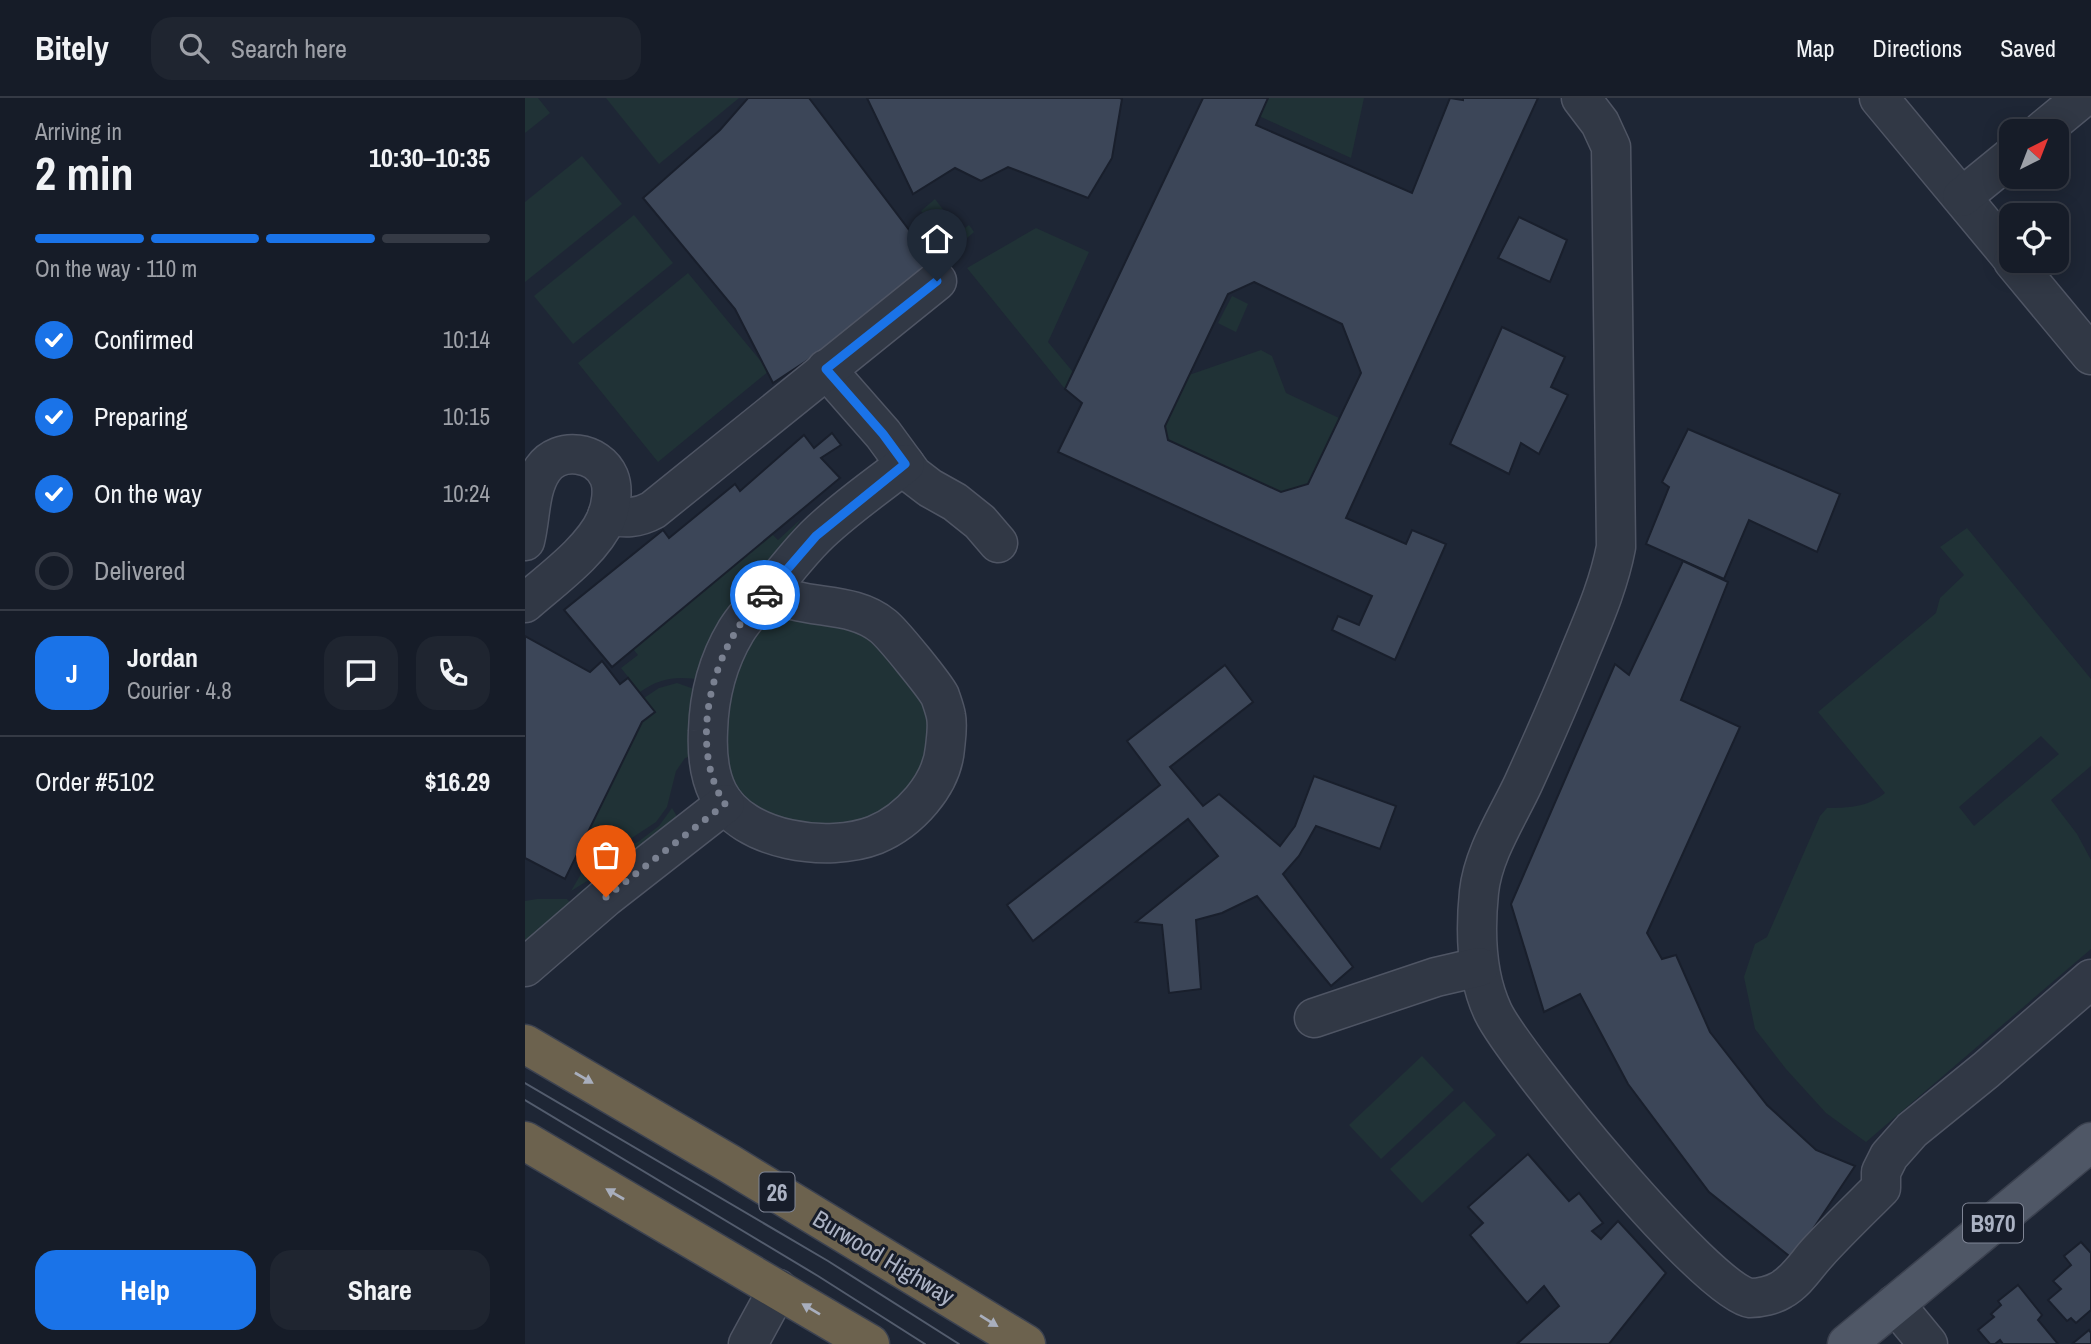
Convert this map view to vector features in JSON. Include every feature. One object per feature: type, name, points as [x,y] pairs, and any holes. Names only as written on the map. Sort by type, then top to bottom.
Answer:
[{"type":"highway","name":"Burwood Highway","points":[[525,1044],[730,1164],[1026,1344]]},
{"type":"highway","points":[[525,1142],[870,1344]]},
{"type":"main road","name":"B970","points":[[1847,1344],[2091,1142]]},
{"type":"street","points":[[1581,98],[1600,123],[1611,147],[1616,547],[1611,574],[1549,727],[1487,859],[1479,891],[1479,967],[1493,1012],[1508,1039],[1641,1201],[1719,1281],[1735,1293],[1749,1298],[1781,1290],[1798,1276],[1881,1188],[1881,1172],[1889,1156],[1912,1130],[2091,979]]},
{"type":"street","points":[[1879,98],[1999,243]]},
{"type":"street","points":[[2057,119],[2082,98]]},
{"type":"street","points":[[1962,197],[1999,167]]},
{"type":"street","points":[[2024,273],[2091,355]]},
{"type":"street","points":[[607,516],[631,518],[653,510],[937,281]]},
{"type":"street","points":[[826,369],[883,434],[913,475],[972,515],[998,543]]},
{"type":"street","points":[[525,541],[536,482],[544,467],[555,457],[570,453],[600,464],[609,477],[612,493],[607,516],[597,535],[525,603]]},
{"type":"street","points":[[769,590],[781,598],[795,602],[867,615],[885,627],[939,695],[947,717],[944,758],[937,779],[917,804],[891,827],[863,839],[811,842],[785,839],[758,829],[738,817],[717,793],[711,774],[707,742],[711,694],[718,669],[733,637],[769,590],[816,536],[905,464]]},
{"type":"street","points":[[529,965],[606,897],[725,804]]},
{"type":"street","points":[[1314,1018],[1436,977],[1479,967]]},
{"type":"street","points":[[748,1344],[778,1289]]},
{"type":"street","points":[[1895,1304],[1928,1344]]},
{"type":"shaded area","points":[[525,98],[538,98],[550,113],[525,133]]},
{"type":"shaded area","points":[[606,98],[739,98],[659,164]]},
{"type":"shaded area","points":[[1268,98],[1364,98],[1351,158],[1259,116]]},
{"type":"shaded area","points":[[582,156],[622,204],[525,282],[525,202]]},
{"type":"shaded area","points":[[935,199],[960,232],[969,225],[974,232],[952,251],[921,211]]},
{"type":"shaded area","points":[[634,215],[673,263],[573,344],[534,296]]},
{"type":"shaded area","points":[[1036,228],[1089,252],[1048,342],[1073,372],[1065,389],[967,268]]},
{"type":"shaded area","points":[[688,273],[769,371],[658,462],[578,363]]},
{"type":"shaded area","points":[[1232,296],[1248,304],[1236,332],[1218,323]]},
{"type":"shaded area","points":[[1261,350],[1272,356],[1286,393],[1339,418],[1308,484],[1281,492],[1168,440],[1165,426],[1189,375]]},
{"type":"shaded area","points":[[801,519],[762,574],[703,680],[670,679],[655,683],[640,692],[621,668],[638,655],[633,649],[772,534],[778,540]]},
{"type":"shaded area","points":[[1967,528],[2091,679],[2091,766],[2051,800],[2077,834],[2091,860],[2091,949],[1866,1142],[1826,1113],[1786,1069],[1755,1029],[1744,977],[1755,944],[1767,937],[1820,816],[1827,808],[1865,804],[1885,793],[1818,712],[1936,613],[1940,598],[1964,575],[1940,547]],"holes":[[[2041,736],[2059,754],[1974,826],[1959,807]]]},
{"type":"shaded area","points":[[809,612],[851,616],[933,704],[928,774],[888,816],[853,831],[757,816],[724,775],[728,677],[753,629]]},
{"type":"shaded area","points":[[677,683],[700,691],[698,755],[685,758],[676,771],[667,807],[656,822],[612,851],[602,868],[571,891],[594,852],[593,842],[586,836],[642,722],[655,712],[644,698],[659,688]]},
{"type":"shaded area","points":[[672,808],[679,820],[582,899],[577,894],[605,873],[623,848],[638,842],[659,826]]},
{"type":"shaded area","points":[[567,899],[572,905],[525,944],[525,901]]},
{"type":"shaded area","points":[[1422,1056],[1454,1090],[1381,1159],[1349,1125]]},
{"type":"shaded area","points":[[1464,1101],[1496,1135],[1422,1203],[1390,1169]]},
{"type":"building","points":[[748,98],[809,98],[941,272],[773,383],[735,309],[643,198],[720,130]]},
{"type":"building","points":[[867,98],[1122,99],[1112,158],[1088,198],[1008,167],[981,181],[955,168],[913,194]]},
{"type":"building","points":[[1203,98],[1268,98],[1256,125],[1412,193],[1450,98],[1538,98],[1346,518],[1406,544],[1412,530],[1446,544],[1395,660],[1332,630],[1338,616],[1359,625],[1372,596],[1058,452],[1082,403],[1065,389]],"holes":[[[1254,282],[1342,324],[1361,373],[1308,484],[1281,492],[1168,440],[1165,426],[1228,294]]]},
{"type":"building","points":[[1519,217],[1567,240],[1550,282],[1498,258]]},
{"type":"building","points":[[1502,327],[1565,357],[1551,387],[1568,395],[1539,454],[1521,443],[1509,474],[1450,444]]},
{"type":"building","points":[[1688,429],[1840,494],[1817,552],[1749,520],[1724,579],[1646,544],[1669,487],[1662,482]]},
{"type":"building","points":[[832,433],[841,445],[821,458],[840,478],[612,667],[564,610],[663,530],[669,538],[735,484],[740,491],[804,435],[814,448]]},
{"type":"building","points":[[1683,561],[1728,582],[1681,700],[1740,727],[1647,933],[1662,959],[1676,955],[1710,1032],[1767,1105],[1816,1150],[1855,1166],[1793,1259],[1709,1192],[1628,1084],[1580,994],[1544,1012],[1511,904],[1615,664],[1629,675]]},
{"type":"building","points":[[525,636],[590,672],[602,661],[620,684],[628,678],[655,712],[642,722],[565,879],[525,858]]},
{"type":"building","points":[[1225,665],[1253,702],[1170,767],[1203,806],[1219,794],[1280,846],[1295,826],[1314,776],[1396,806],[1380,849],[1316,826],[1299,856],[1283,874],[1353,967],[1331,986],[1257,896],[1222,913],[1196,920],[1201,989],[1169,993],[1162,925],[1136,922],[1218,856],[1188,819],[1033,941],[1007,905],[1160,785],[1127,741]]},
{"type":"building","points":[[1528,1154],[1569,1201],[1579,1193],[1603,1223],[1592,1231],[1601,1239],[1618,1221],[1666,1273],[1609,1344],[1517,1344],[1559,1306],[1544,1286],[1527,1303],[1470,1235],[1483,1223],[1468,1207]]},
{"type":"building","points":[[2081,1242],[2091,1253],[2091,1310],[2076,1323],[2071,1318],[2067,1321],[2048,1300],[2061,1289],[2053,1281],[2071,1265],[2064,1256]]},
{"type":"building","points":[[2018,1285],[2042,1315],[2038,1320],[2058,1344],[2003,1344],[2000,1340],[1990,1344],[1978,1330],[1994,1317],[1991,1314],[2001,1305],[1998,1301]]},
{"type":"building","points":[[2089,1330],[2091,1344],[2072,1344]]},
{"type":"tram line","points":[[525,1083],[828,1261],[959,1344]]},
{"type":"tram line","points":[[525,1100],[818,1276],[925,1344]]},
{"type":"way so far","points":[[606,897],[725,804],[717,793],[711,774],[707,742],[711,694],[718,669],[738,627],[765,595]]},
{"type":"route","points":[[765,595],[816,536],[905,464],[883,434],[826,369],[937,281]]}]
